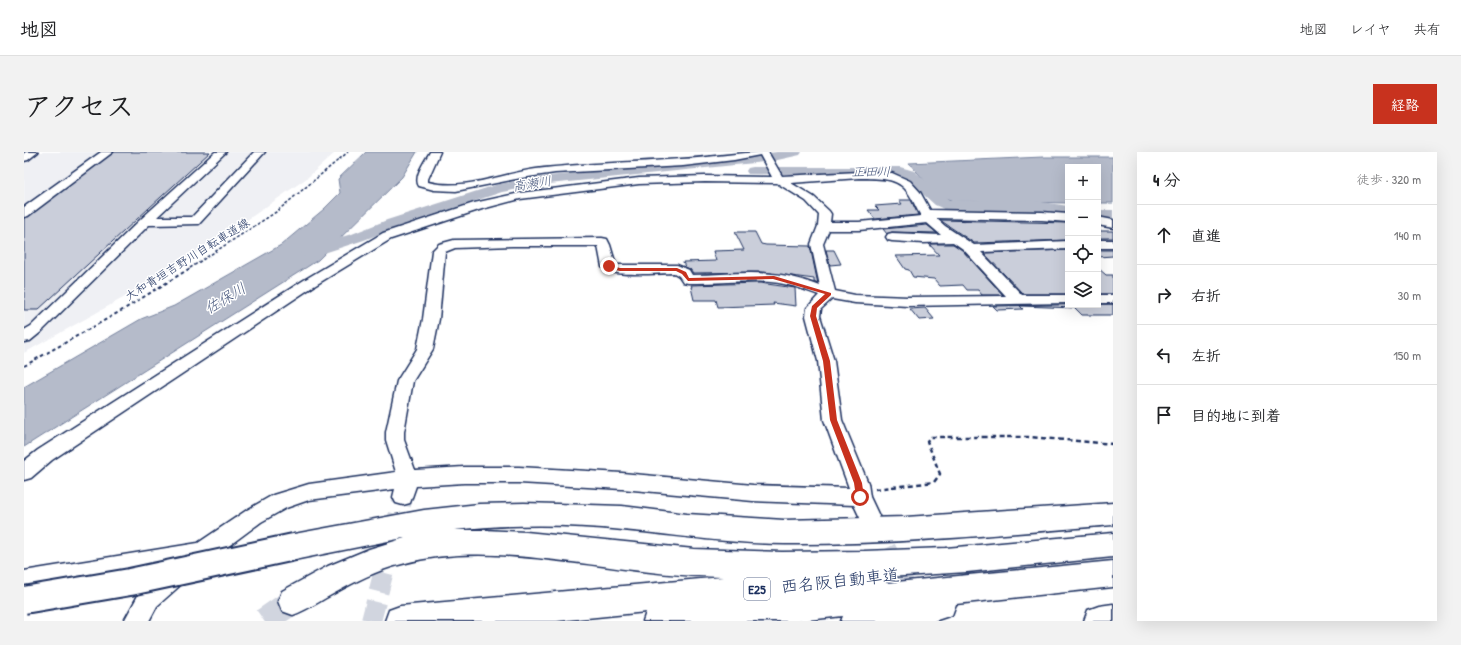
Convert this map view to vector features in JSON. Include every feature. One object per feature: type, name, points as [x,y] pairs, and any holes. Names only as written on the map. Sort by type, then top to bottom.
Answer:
[{"type":"highway","points":[[30,587],[130,582],[294,547],[424,522],[494,515],[568,515],[622,518],[719,529],[784,532],[906,529],[1113,514]]},
{"type":"highway","points":[[293,601],[329,580],[360,565],[389,554],[420,547],[450,544],[484,542],[518,544],[665,561],[798,565],[946,561],[1113,545]]},
{"type":"highway","name":"西名阪自動車道","points":[[400,621],[748,590],[1113,551]]},
{"type":"highway","name":"西名阪自動車道","points":[[658,621],[1113,574]]},
{"type":"highway","points":[[856,621],[1082,578]]},
{"type":"highway","points":[[1099,621],[1113,619]]},
{"type":"street","points":[[24,158],[33,152]]},
{"type":"street","points":[[24,213],[108,152]]},
{"type":"street","points":[[24,337],[36,330],[146,221],[220,152]]},
{"type":"street","points":[[146,221],[195,221],[260,152]]},
{"type":"street","points":[[435,152],[422,179],[423,184],[432,187],[445,188],[462,188],[510,176],[540,172],[711,160],[759,152]]},
{"type":"street","points":[[763,152],[775,174],[810,199],[825,214],[824,226],[817,244],[829,294]]},
{"type":"street","points":[[24,472],[45,455],[302,287],[387,236],[478,206],[520,196],[639,181],[705,179],[775,174],[892,176],[901,180],[914,192],[928,217],[941,229],[970,248],[1017,299]]},
{"type":"street","points":[[824,226],[859,226],[928,217],[1042,216],[1065,218]]},
{"type":"street","points":[[1101,222],[1113,224]]},
{"type":"street","points":[[892,237],[928,240],[955,238]]},
{"type":"street","points":[[405,488],[395,440],[395,432],[406,381],[425,349],[439,251],[444,247],[454,244],[512,242],[602,242],[609,266],[614,269],[677,269],[684,273],[688,279],[774,278],[829,294],[854,299],[921,302],[1065,299]]},
{"type":"street","points":[[1101,244],[1113,244]]},
{"type":"street","points":[[970,248],[1065,245]]},
{"type":"street","points":[[829,294],[814,308],[813,316],[826,361],[833,420],[858,483],[860,497],[869,516]]},
{"type":"street","points":[[1101,299],[1113,299]]},
{"type":"street","points":[[136,621],[149,598],[204,552],[254,516],[280,501],[309,492],[405,488],[464,475],[518,475],[622,481],[753,494],[860,497]]},
{"type":"street","points":[[24,607],[30,587],[204,552]]},
{"type":"path","name":"大和青垣吉野川自転車道線","points":[[24,366],[121,311],[241,236],[276,212],[348,152]]},
{"type":"path","points":[[860,497],[875,489],[934,482],[940,474],[927,441],[930,437],[1029,437],[1113,444]]},
{"type":"shaded area","points":[[24,152],[336,152],[307,178],[240,225],[150,283],[24,353]]},
{"type":"water","name":"佐保川","points":[[366,152],[417,152],[402,177],[318,260],[24,447],[24,387],[141,319],[174,306],[281,245],[324,209],[340,193],[338,179]]},
{"type":"water","points":[[1043,157],[1113,157],[1113,203],[1101,203],[1101,164],[1065,164],[1065,203],[953,201],[937,195],[909,163]]},
{"type":"building","points":[[114,152],[210,152],[38,310],[24,310],[24,219]]},
{"type":"building","points":[[899,200],[911,200],[918,215],[875,219],[868,210],[879,210],[875,206],[902,204]]},
{"type":"building","points":[[940,220],[1065,223],[1065,240],[974,243]]},
{"type":"building","points":[[927,225],[937,233],[892,232],[887,234],[883,229]]},
{"type":"building","points":[[1101,231],[1113,231],[1113,238],[1101,238]]},
{"type":"building","points":[[735,232],[755,232],[761,244],[766,245],[810,246],[818,284],[814,282],[814,279],[762,272],[693,273],[690,269],[685,267],[683,262],[716,261],[713,251],[744,250]]},
{"type":"building","points":[[929,244],[953,244],[962,250],[1003,295],[982,295],[978,290],[967,290],[963,285],[940,286],[934,279],[913,277],[909,270],[905,269],[896,256],[939,255]]},
{"type":"building","points":[[826,250],[834,250],[841,264],[830,265]]},
{"type":"building","points":[[1065,250],[1065,294],[1023,294],[984,253]]},
{"type":"building","points":[[1101,250],[1113,250],[1113,256],[1101,257]]},
{"type":"building","points":[[1101,271],[1106,275],[1113,275],[1113,294],[1101,294]]},
{"type":"building","points":[[760,283],[795,288],[796,306],[773,303],[774,305],[718,307],[716,300],[694,300],[691,287],[691,285]]},
{"type":"building","points":[[1101,304],[1113,304],[1113,315],[1082,315],[1075,308],[1101,308]]},
{"type":"building","points":[[1065,305],[1065,308],[1020,306],[1023,309],[997,310],[993,306]]},
{"type":"building","points":[[925,308],[934,319],[919,320],[910,309]]},
{"type":"waterway","name":"高瀬川","points":[[309,252],[358,237],[393,223],[499,188],[549,180],[773,157],[795,152]]},
{"type":"waterway","name":"正田川","points":[[753,171],[900,171],[909,174],[940,202],[946,205],[1035,206],[1065,211]]},
{"type":"waterway","name":"正田川","points":[[1101,215],[1113,215]]},
{"type":"tunnel","points":[[371,621],[403,497]]},
{"type":"tunnel","points":[[872,522],[924,621]]},
{"type":"tunnel","points":[[264,621],[293,601]]},
{"type":"route","points":[[609,266],[614,269],[677,269],[681,270],[688,279],[774,278],[829,294],[814,308],[813,316],[826,361],[833,420],[858,483],[860,497]]}]
